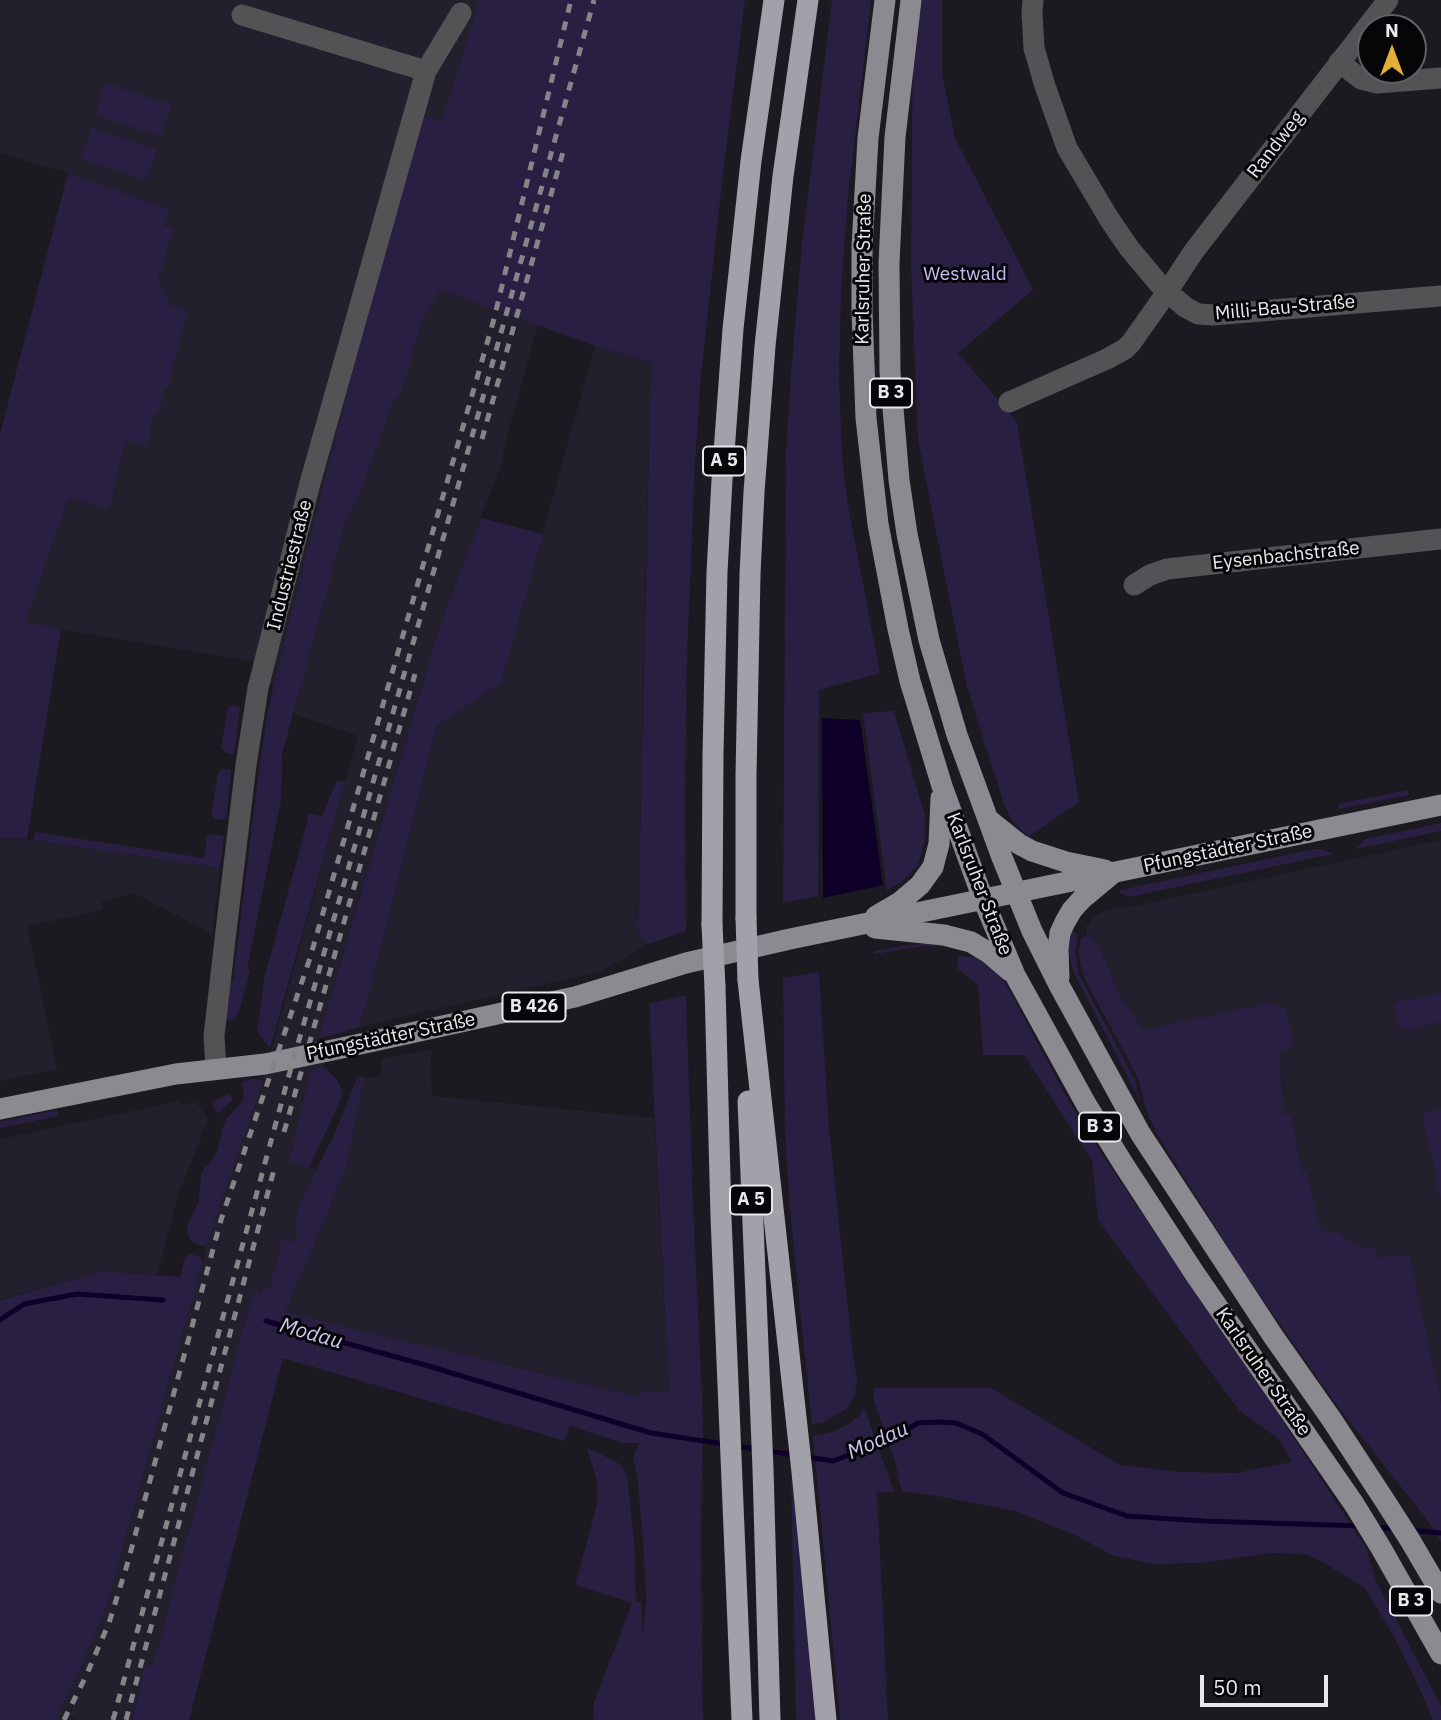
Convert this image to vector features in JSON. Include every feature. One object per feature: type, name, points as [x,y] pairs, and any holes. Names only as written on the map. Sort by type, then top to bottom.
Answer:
[{"type":"highway","name":"A 5","points":[[742,1720],[717,1113],[712,925],[713,755],[717,572],[733,329],[751,161],[774,0]]},
{"type":"highway","name":"A 5","points":[[770,1720],[749,1126],[746,775],[750,574],[765,346],[782,176],[808,0]]},
{"type":"highway","points":[[748,980],[802,1472],[826,1720]]},
{"type":"main road","name":"Karlsruher Straße","points":[[885,0],[868,138],[862,247],[866,418],[878,524],[898,629],[910,681],[942,786],[983,899],[1015,975],[1086,1104],[1195,1274],[1354,1504],[1441,1654]]},
{"type":"main road","name":"Karlsruher Straße","points":[[911,0],[895,136],[890,250],[889,344],[893,426],[907,534],[929,640],[957,736],[1016,892],[1059,985],[1140,1133],[1273,1336],[1332,1420],[1441,1593]]},
{"type":"main road","points":[[856,927],[900,902],[920,885],[933,867],[939,844],[942,786]]},
{"type":"main road","name":"Pfungstädter Straße","points":[[1016,892],[1441,805]]},
{"type":"main road","points":[[988,820],[1032,851],[1066,862],[1114,872]]},
{"type":"main road","points":[[1059,985],[1058,949],[1065,922],[1082,899],[1114,872]]},
{"type":"main road","name":"B 426","points":[[983,899],[1016,892]]},
{"type":"main road","name":"Pfungstädter Straße","points":[[0,1109],[176,1074],[265,1064],[521,1010],[586,994],[686,963],[983,899]]},
{"type":"main road","name":"B 426","points":[[856,927],[944,934],[980,947],[1015,975]]},
{"type":"street","name":"Milli-Bau-Straße","points":[[1033,0],[1034,48],[1067,148],[1129,248],[1167,292],[1185,307],[1205,315],[1441,296]]},
{"type":"street","name":"Randweg","points":[[1167,292],[1194,251],[1388,0]]},
{"type":"street","name":"Industriestraße","points":[[216,1069],[214,1036],[246,765],[258,688],[310,484],[425,71],[461,13]]},
{"type":"street","points":[[242,15],[425,71]]},
{"type":"street","points":[[1339,62],[1361,79],[1377,83],[1441,78]]},
{"type":"street","points":[[1009,402],[1125,349],[1167,292]]},
{"type":"street","name":"Eysenbachstraße","points":[[1134,585],[1167,569],[1441,539]]},
{"type":"shaded area","points":[[0,0],[479,0],[442,122],[440,290],[538,325],[503,459],[441,622],[318,1038],[324,1067],[311,1072],[289,1160],[316,1170],[299,1204],[294,1228],[298,1229],[295,1243],[282,1240],[269,1290],[262,1295],[253,1292],[153,1666],[145,1664],[132,1720],[75,1720],[75,1716],[72,1720],[55,1720],[79,1673],[107,1604],[206,1247],[263,1080],[358,736],[296,715],[252,661],[24,623],[170,209],[68,173],[0,153]]},
{"type":"shaded area","points":[[595,346],[651,362],[638,933],[648,944],[602,971],[358,1027],[383,940],[437,724],[501,682]]},
{"type":"shaded area","points":[[822,718],[860,720],[883,885],[823,898]]},
{"type":"shaded area","points":[[0,838],[34,840],[220,868],[212,936],[134,893],[102,901],[103,910],[27,926],[57,1069],[0,1081]]},
{"type":"shaded area","points":[[1441,840],[1441,1403],[1410,1258],[1316,1270],[1143,1030],[1122,998],[1099,948],[1085,928],[1095,915],[1110,909],[1130,907]]},
{"type":"shaded area","points":[[432,1049],[432,1096],[654,1118],[669,1393],[641,1391],[641,1397],[284,1312],[347,1166],[364,1078],[381,1076],[382,1059]]},
{"type":"shaded area","points":[[180,1101],[182,1105],[196,1102],[208,1119],[178,1196],[157,1275],[104,1271],[0,1299],[0,1139]]},
{"type":"green space","points":[[479,0],[745,0],[701,374],[695,463],[687,655],[686,931],[648,944],[638,933],[651,362],[595,346],[440,290],[423,317],[402,390],[393,401],[358,499],[346,520],[282,754],[281,801],[247,969],[250,971],[239,1012],[234,1020],[228,1020],[224,1018],[228,981],[233,981],[260,761],[275,680],[357,354],[422,115],[442,121]]},
{"type":"green space","points":[[832,0],[871,0],[848,197],[841,292],[839,377],[842,457],[848,505],[880,673],[819,690],[818,896],[783,903],[786,452],[802,243]]},
{"type":"green space","name":"Westwald","points":[[918,0],[942,0],[942,73],[955,138],[1033,290],[958,353],[1017,422],[1079,802],[1028,837],[1011,819],[1004,804],[967,687],[918,440],[911,264],[913,33]]},
{"type":"green space","points":[[105,83],[171,105],[160,136],[95,115]]},
{"type":"green space","points":[[91,127],[157,149],[146,180],[81,159]]},
{"type":"green space","points":[[68,173],[170,209],[164,226],[174,229],[158,279],[170,305],[187,309],[168,388],[164,388],[158,414],[154,414],[147,446],[125,441],[109,510],[69,497],[25,622],[61,629],[27,839],[0,838],[0,434]]},
{"type":"green space","points":[[481,518],[543,534],[501,683],[437,725],[359,1027],[318,1039],[441,622]]},
{"type":"green space","points":[[228,707],[240,707],[234,755],[221,748]]},
{"type":"green space","points":[[894,711],[925,816],[925,839],[918,865],[903,881],[887,891],[863,713]]},
{"type":"green space","points":[[222,769],[231,770],[226,820],[215,819],[211,814],[218,773]]},
{"type":"green space","points":[[337,780],[345,782],[270,1048],[257,1031],[265,975],[309,813],[322,816]]},
{"type":"green space","points":[[1408,790],[1409,795],[1339,809],[1338,804]]},
{"type":"green space","points":[[1441,823],[1441,831],[1356,849],[1365,839]]},
{"type":"green space","points":[[35,832],[204,858],[207,836],[224,836],[220,868],[34,840]]},
{"type":"green space","points":[[1315,849],[1333,854],[1129,897],[1120,893],[1120,890]]},
{"type":"green space","points":[[1070,930],[1078,936],[1075,950],[1079,975],[1135,1080],[1140,1101],[1073,971],[1067,945]]},
{"type":"green space","points":[[1087,931],[1099,948],[1122,998],[1143,1030],[1269,1003],[1286,1009],[1294,1047],[1284,1049],[1280,1053],[1282,1112],[1291,1116],[1302,1173],[1307,1172],[1319,1227],[1329,1235],[1334,1229],[1359,1249],[1375,1246],[1377,1258],[1402,1254],[1406,1258],[1410,1257],[1441,1403],[1441,1542],[1425,1517],[1320,1382],[1243,1271],[1157,1134],[1148,1115],[1138,1078],[1084,977],[1079,952],[1081,939],[1086,936]]},
{"type":"green space","points":[[931,942],[956,948],[924,946],[873,953],[890,948]]},
{"type":"green space","points":[[977,954],[999,971],[1067,1098],[1101,1153],[1366,1548],[1376,1581],[1441,1706],[1441,1720],[1433,1720],[1394,1637],[1365,1588],[1305,1554],[1270,1553],[1200,1563],[1152,1564],[1112,1555],[1075,1535],[1015,1511],[902,1492],[895,1462],[874,1401],[873,1388],[991,1388],[1120,1465],[1178,1472],[1236,1473],[1292,1462],[1280,1440],[1239,1410],[1098,1220],[1092,1161],[1024,1055],[983,1055],[978,985],[958,969],[958,956],[973,957]]},
{"type":"green space","points":[[819,972],[829,1128],[857,1381],[854,1397],[846,1409],[822,1423],[812,1424],[790,1211],[785,1134],[783,978]]},
{"type":"green space","points":[[1441,993],[1441,1022],[1401,1031],[1394,1003]]},
{"type":"green space","points":[[686,995],[703,1418],[703,1720],[593,1720],[594,1702],[632,1603],[575,1585],[597,1505],[597,1481],[587,1448],[615,1461],[623,1467],[627,1476],[634,1539],[636,1602],[641,1602],[643,1635],[646,1601],[643,1539],[633,1457],[639,1443],[623,1443],[570,1426],[565,1441],[283,1358],[189,1720],[132,1720],[145,1664],[153,1665],[253,1292],[262,1294],[263,1288],[269,1290],[282,1239],[295,1242],[298,1230],[294,1228],[299,1204],[335,1133],[358,1076],[364,1078],[347,1166],[285,1312],[640,1397],[640,1391],[669,1393],[649,1004]]},
{"type":"green space","points":[[324,1067],[337,1080],[342,1090],[341,1099],[309,1168],[289,1161],[311,1071]]},
{"type":"green space","points":[[263,1080],[206,1247],[194,1243],[187,1230],[199,1200],[201,1176],[217,1152],[226,1119],[242,1102],[242,1082]]},
{"type":"green space","points":[[228,1094],[232,1101],[217,1114],[212,1102]]},
{"type":"green space","points":[[1441,1109],[1441,1200],[1422,1113]]},
{"type":"green space","points":[[57,1110],[58,1116],[0,1128],[0,1122]]},
{"type":"green space","points":[[190,1254],[201,1257],[202,1263],[107,1604],[79,1673],[55,1720],[0,1720],[0,1300],[104,1271],[180,1277],[185,1257]]},
{"type":"green space","points":[[864,1407],[894,1492],[877,1492],[888,1720],[840,1720],[813,1436],[847,1425],[859,1416]]},
{"type":"green space","points":[[791,1472],[820,1720],[796,1720]]},
{"type":"waterway","name":"Modau","points":[[0,1320],[24,1304],[77,1294],[163,1300]]},
{"type":"waterway","name":"Modau","points":[[266,1321],[425,1365],[651,1433],[724,1444]]},
{"type":"waterway","name":"Modau","points":[[807,1457],[833,1461],[887,1441],[918,1423],[956,1423],[982,1434],[1063,1493],[1127,1516],[1361,1526]]},
{"type":"waterway","name":"Modau","points":[[734,1446],[756,1449]]},
{"type":"waterway","name":"Modau","points":[[769,1451],[794,1455]]},
{"type":"waterway","name":"Modau","points":[[1374,1527],[1396,1529]]},
{"type":"waterway","name":"Modau","points":[[1409,1530],[1441,1533]]},
{"type":"railway","points":[[64,1720],[109,1623],[221,1220],[310,958],[494,319],[571,0]]},
{"type":"railway","points":[[113,1720],[289,1075],[594,0]]},
{"type":"railway","points":[[482,439],[565,145]]},
{"type":"railway","points":[[284,1132],[415,674]]},
{"type":"railway","points":[[126,1720],[275,1166]]}]
